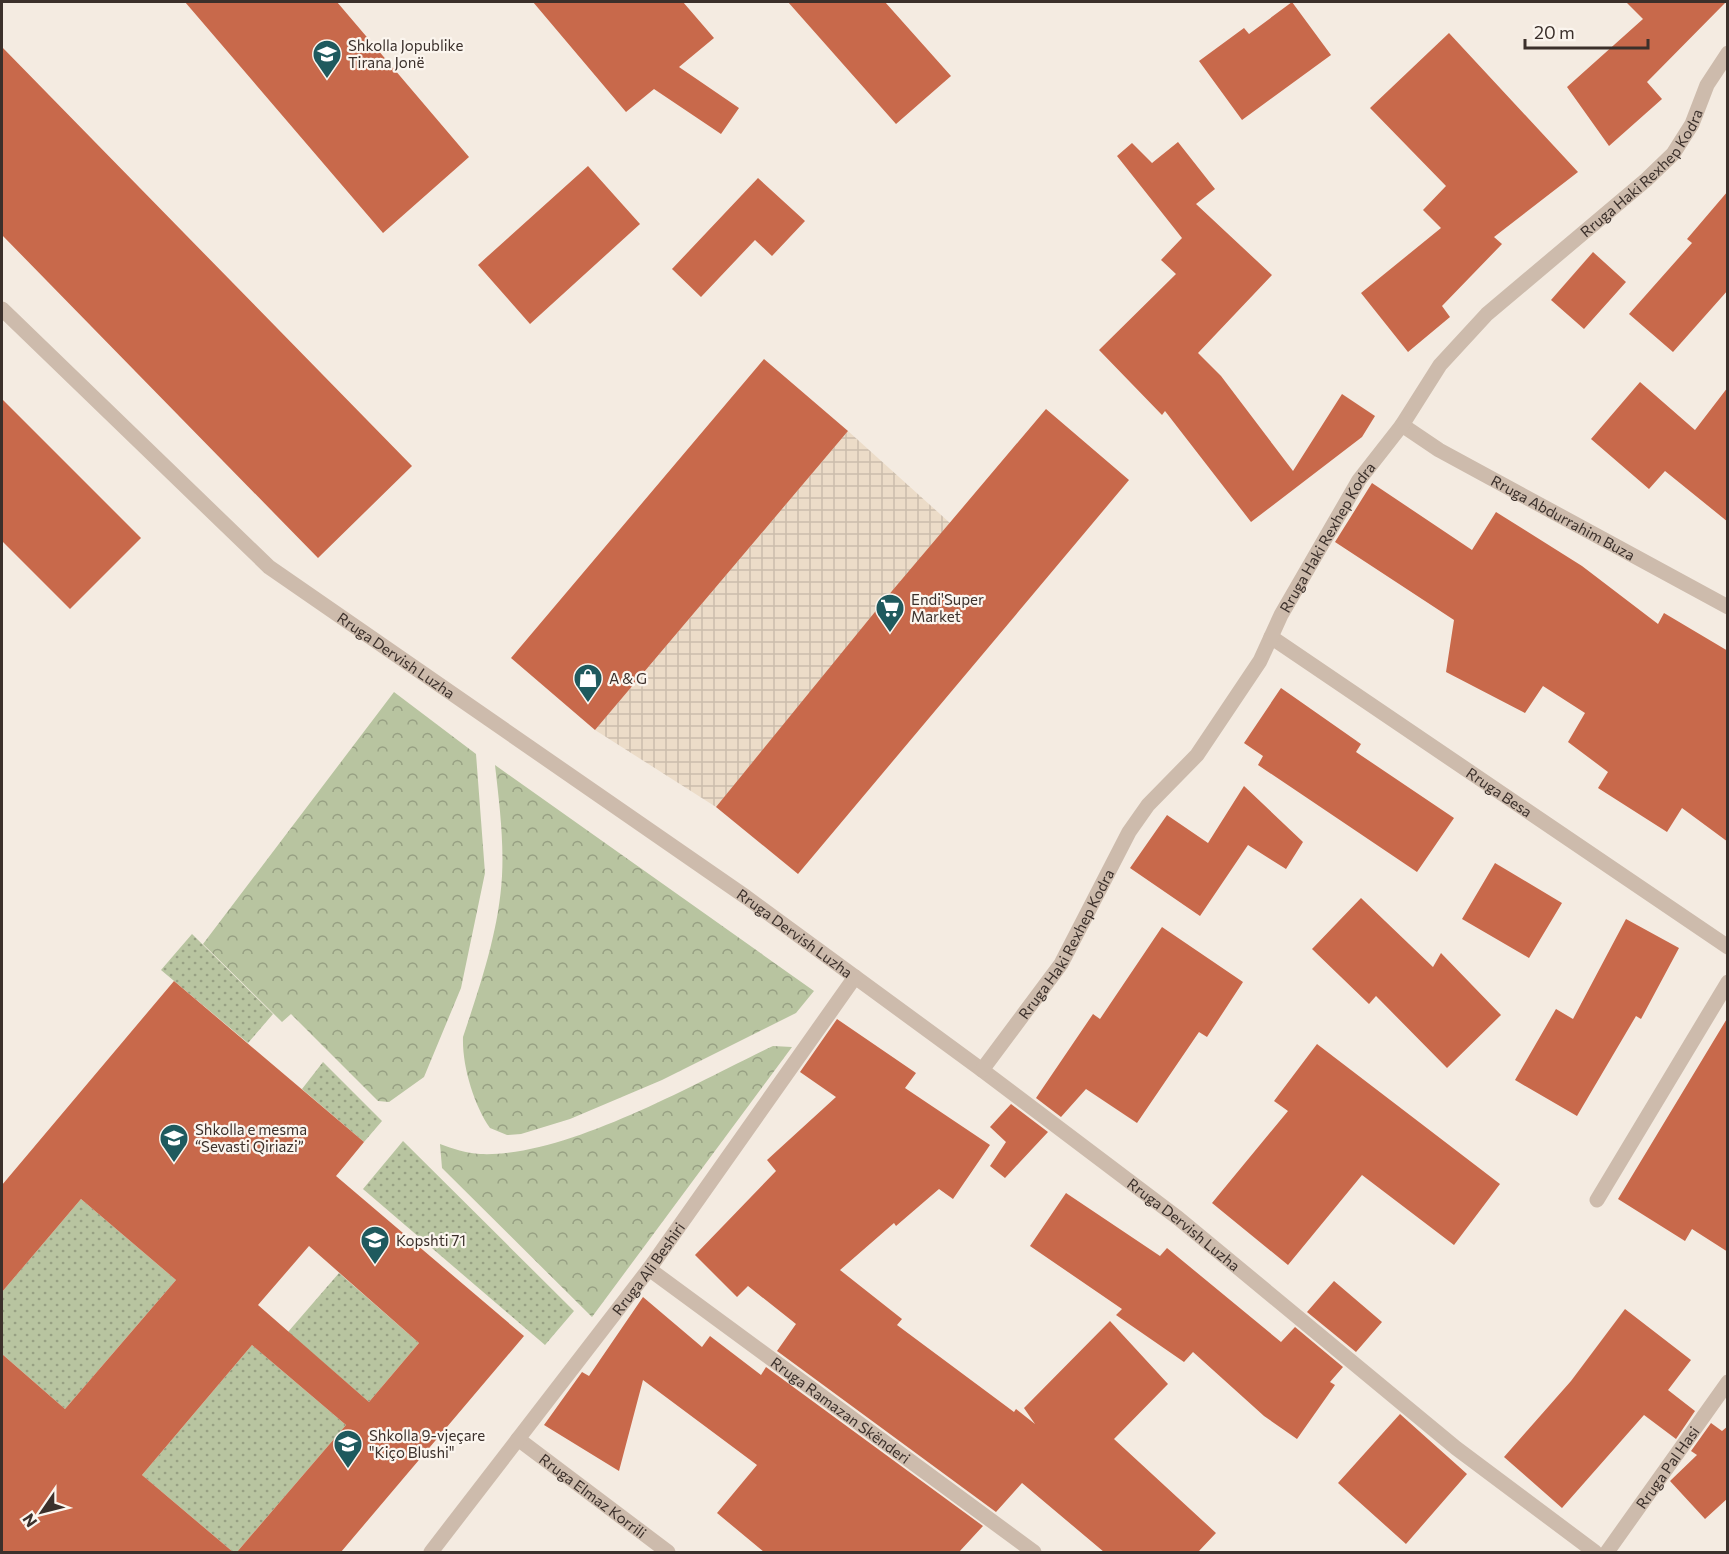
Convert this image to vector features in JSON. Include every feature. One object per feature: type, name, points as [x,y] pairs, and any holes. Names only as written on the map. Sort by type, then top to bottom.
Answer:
[{"type":"street","name":"Rruga Haki Rexhep Kodra","points":[[982,1070],[1061,964],[1129,832],[1163,788],[1197,755],[1260,661],[1281,615],[1359,480],[1402,425],[1440,365],[1488,314],[1646,180],[1673,154],[1692,124],[1707,85],[1728,53]]},
{"type":"street","name":"Rruga Dervish Luzha","points":[[2,309],[269,567],[746,897],[982,1070],[1178,1218],[1456,1448],[1595,1552]]},
{"type":"street","name":"Rruga Abdurrahim Buza","points":[[1402,425],[1438,450],[1728,607]]},
{"type":"street","name":"Rruga Besa","points":[[1271,637],[1728,947]]},
{"type":"street","name":"Rruga Ali Beshiri","points":[[431,1552],[649,1269],[855,977]]},
{"type":"street","points":[[1597,1200],[1728,982]]},
{"type":"street","name":"Rruga Ramazan Skënderi","points":[[649,1269],[1034,1552]]},
{"type":"street","name":"Rruga Pal Hasi","points":[[1607,1552],[1728,1382]]},
{"type":"street","name":"Rruga Elmaz Korrili","points":[[518,1439],[668,1552]]},
{"type":"green space","points":[[394,692],[476,754],[485,873],[461,988],[424,1077],[389,1102],[378,1101],[291,1014],[282,1022],[203,944]]},
{"type":"green space","points":[[495,765],[814,991],[796,1013],[662,1080],[570,1119],[521,1134],[507,1135],[490,1128],[470,1085],[463,1037],[488,958],[500,897],[501,820]]},
{"type":"green space","points":[[192,934],[273,1014],[248,1043],[161,970]]},
{"type":"green space","points":[[773,1046],[792,1047],[592,1317],[442,1168],[440,1144],[480,1154],[514,1152],[551,1144],[630,1115]]},
{"type":"green space","points":[[323,1062],[382,1121],[364,1142],[302,1089]]},
{"type":"green space","points":[[403,1141],[574,1311],[545,1345],[363,1189]]},
{"type":"green space","points":[[81,1199],[176,1280],[65,1409],[2,1354],[2,1292]]},
{"type":"green space","points":[[339,1273],[419,1343],[369,1402],[288,1332]]},
{"type":"green space","points":[[252,1345],[346,1425],[237,1552],[233,1552],[142,1475]]},
{"type":"shaded area","points":[[848,431],[950,523],[716,807],[595,730]]},
{"type":"building","name":"Shkolla Jopublike Tirana Jonë","points":[[185,2],[337,2],[469,157],[383,233]]},
{"type":"building","points":[[533,2],[683,2],[714,38],[679,67],[739,108],[721,134],[654,89],[626,112]]},
{"type":"building","points":[[788,2],[885,2],[951,76],[896,124]]},
{"type":"building","points":[[1292,2],[1331,55],[1242,120],[1199,61],[1244,28],[1249,34]]},
{"type":"building","points":[[1626,2],[1726,2],[1647,82],[1662,99],[1609,146],[1567,87],[1643,19]]},
{"type":"building","points":[[1449,33],[1578,172],[1494,237],[1502,244],[1442,306],[1450,317],[1408,352],[1361,293],[1441,228],[1423,210],[1446,186],[1370,108]]},
{"type":"building","points":[[2,47],[412,466],[318,558],[2,235]]},
{"type":"building","points":[[1178,142],[1215,189],[1196,204],[1272,275],[1198,353],[1221,376],[1293,471],[1342,394],[1375,416],[1362,437],[1251,522],[1165,411],[1162,415],[1099,350],[1176,274],[1161,260],[1182,238],[1117,156],[1132,143],[1152,163]]},
{"type":"building","points":[[588,166],[640,224],[530,324],[478,265]]},
{"type":"building","points":[[758,178],[805,221],[772,256],[755,240],[701,297],[672,269]]},
{"type":"building","points":[[1728,191],[1728,290],[1673,352],[1629,314],[1692,243],[1687,239]]},
{"type":"building","points":[[1593,252],[1626,282],[1584,329],[1551,300]]},
{"type":"building","points":[[764,359],[848,431],[595,730],[511,658]]},
{"type":"building","points":[[1640,382],[1695,430],[1728,387],[1728,522],[1665,471],[1649,489],[1591,439]]},
{"type":"building","points":[[2,399],[141,538],[70,609],[2,541]]},
{"type":"building","points":[[1046,409],[1129,480],[798,874],[716,807],[892,591]]},
{"type":"building","points":[[1372,483],[1472,550],[1496,512],[1582,566],[1658,624],[1664,613],[1728,651],[1728,842],[1682,808],[1667,832],[1598,788],[1608,772],[1568,742],[1585,713],[1543,686],[1525,713],[1446,672],[1454,620],[1335,542]]},
{"type":"building","points":[[1281,688],[1361,744],[1356,752],[1454,818],[1417,872],[1258,765],[1263,756],[1244,743]]},
{"type":"building","points":[[1244,786],[1303,842],[1286,869],[1248,845],[1200,916],[1130,868],[1167,815],[1208,843]]},
{"type":"building","points":[[1495,863],[1562,903],[1529,958],[1462,919]]},
{"type":"building","points":[[1361,898],[1433,967],[1441,953],[1501,1015],[1447,1068],[1376,996],[1369,1004],[1312,949]]},
{"type":"building","points":[[1626,919],[1679,948],[1641,1019],[1636,1016],[1577,1116],[1515,1080],[1556,1009],[1573,1019]]},
{"type":"building","points":[[1162,927],[1243,982],[1207,1037],[1199,1032],[1137,1123],[1086,1089],[1061,1117],[1036,1098],[1093,1014],[1100,1019]]},
{"type":"building","points":[[174,981],[364,1142],[336,1176],[524,1336],[341,1552],[237,1552],[346,1425],[252,1345],[142,1475],[233,1552],[2,1552],[2,1354],[65,1409],[176,1280],[81,1199],[2,1292],[2,1185]],"holes":[[[309,1246],[419,1343],[369,1402],[258,1305]]]},
{"type":"building","points":[[1728,1017],[1728,1252],[1692,1229],[1685,1241],[1618,1199]]},
{"type":"building","points":[[837,1019],[916,1073],[905,1088],[990,1145],[953,1199],[939,1189],[896,1226],[894,1223],[840,1270],[902,1319],[897,1325],[1014,1412],[1016,1409],[1035,1424],[1024,1408],[1110,1321],[1168,1384],[1114,1439],[1216,1533],[1198,1552],[1104,1552],[1022,1483],[996,1512],[777,1351],[796,1324],[748,1286],[737,1297],[695,1255],[776,1171],[767,1160],[836,1097],[800,1072]]},
{"type":"building","points":[[1317,1044],[1500,1184],[1454,1245],[1362,1175],[1288,1265],[1212,1203],[1288,1111],[1274,1101]]},
{"type":"building","points":[[1011,1104],[1048,1132],[1005,1178],[990,1166],[1006,1142],[990,1127]]},
{"type":"building","points":[[1066,1193],[1160,1256],[1167,1248],[1281,1342],[1295,1327],[1343,1367],[1330,1382],[1335,1385],[1297,1439],[1264,1416],[1193,1352],[1184,1362],[1116,1315],[1122,1309],[1030,1246]]},
{"type":"building","points":[[1334,1281],[1382,1322],[1356,1352],[1307,1312]]},
{"type":"building","points":[[643,1297],[702,1347],[710,1336],[761,1375],[766,1367],[983,1526],[959,1552],[764,1552],[717,1513],[757,1465],[643,1380],[619,1471],[544,1425],[582,1372],[589,1376]]},
{"type":"building","points":[[1625,1309],[1691,1360],[1668,1390],[1695,1411],[1676,1439],[1644,1415],[1562,1508],[1504,1457],[1571,1381]]},
{"type":"building","points":[[1400,1414],[1467,1474],[1406,1544],[1338,1483]]},
{"type":"building","points":[[1711,1423],[1722,1431],[1728,1426],[1728,1498],[1705,1519],[1670,1481],[1697,1455],[1691,1451]]},
{"type":"place","name":"Shkolla Jopublike Tirana Jonë","points":[[327,80]]},
{"type":"place","name":"Endi'Super Market","points":[[890,634]]},
{"type":"place","name":"A & G","points":[[588,704]]},
{"type":"place","name":"Shkolla e mesma “Sevasti Qiriazi”","points":[[174,1164]]},
{"type":"place","name":"Kopshti 71","points":[[375,1266]]},
{"type":"place","name":"Shkolla 9-vjeçare \"Kiço Blushi\"","points":[[348,1470]]}]
